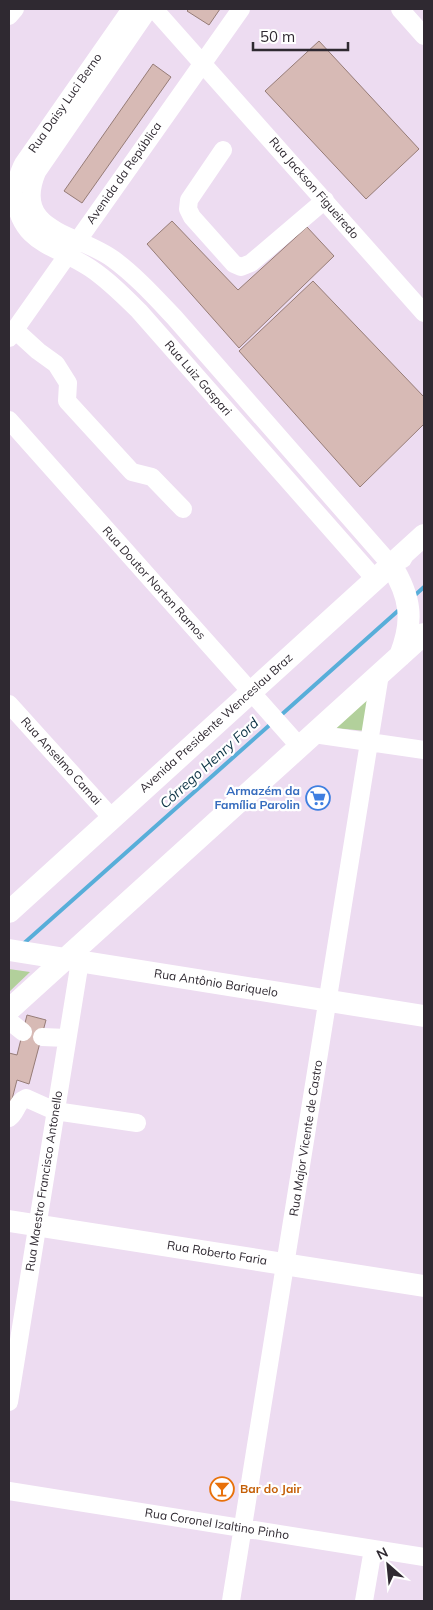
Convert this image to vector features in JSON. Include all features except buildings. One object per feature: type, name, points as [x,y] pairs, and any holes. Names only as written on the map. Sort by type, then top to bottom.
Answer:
[{"type":"main road","name":"Avenida Presidente Wenceslau Braz","points":[[9,912],[112,818],[255,697],[424,535]]},
{"type":"main road","points":[[9,1010],[300,737],[380,674],[410,644],[410,616],[406,593],[387,572]]},
{"type":"main road","name":"Rua Antônio Bariquelo","points":[[9,950],[424,1016]]},
{"type":"main road","name":"Rua Roberto Faria","points":[[9,1221],[424,1286]]},
{"type":"street","points":[[9,16],[15,9]]},
{"type":"street","name":"Rua Daisy Luci Berno","points":[[18,198],[16,179],[23,164],[131,9]]},
{"type":"street","name":"Rua Daisy Luci Berno","points":[[18,198],[33,181],[43,162],[149,9]]},
{"type":"street","name":"Rua Jackson Figueiredo","points":[[154,9],[424,313]]},
{"type":"street","name":"Avenida da República","points":[[12,334],[66,254],[241,9]]},
{"type":"street","points":[[400,9],[424,36]]},
{"type":"street","points":[[223,150],[190,200],[188,209],[192,217],[234,264],[241,267],[251,263],[325,200]]},
{"type":"street","points":[[18,198],[17,212],[24,227]]},
{"type":"street","name":"Rua Luiz Gaspari","points":[[18,198],[53,230],[113,259],[159,301],[387,572]]},
{"type":"street","name":"Rua Luiz Gaspari","points":[[9,215],[35,238],[101,275],[139,311],[387,572]]},
{"type":"street","points":[[12,334],[56,364],[68,383],[66,400],[132,472],[152,477],[183,509]]},
{"type":"street","name":"Rua Doutor Norton Ramos","points":[[9,420],[255,697],[300,737]]},
{"type":"street","points":[[387,572],[424,549]]},
{"type":"street","name":"Rua Major Vicente de Castro","points":[[231,1601],[380,674]]},
{"type":"street","name":"Rua Anselmo Camai","points":[[9,704],[112,818]]},
{"type":"street","points":[[300,737],[369,742],[424,750]]},
{"type":"street","name":"Rua Maestro Francisco Antonello","points":[[9,1402],[67,1038],[63,959]]},
{"type":"street","points":[[42,1037],[67,1038]]},
{"type":"street","points":[[9,1118],[14,1115],[19,1103],[26,1098],[56,1111],[137,1123]]},
{"type":"street","name":"Rua Coronel Izaltino Pinho","points":[[9,1491],[424,1557]]},
{"type":"street","points":[[364,1601],[373,1549]]},
{"type":"green space","points":[[369,698],[366,731],[335,728]]},
{"type":"green space","points":[[9,969],[30,972],[9,992]]},
{"type":"waterway","name":"Córrego Henry Ford","points":[[414,596],[424,587]]},
{"type":"waterway","name":"Córrego Henry Ford","points":[[280,716],[400,609]]},
{"type":"waterway","name":"Córrego Henry Ford","points":[[22,945],[273,722]]},
{"type":"place","name":"Armazém da Família Parolin","points":[[318,798]]},
{"type":"place","name":"Bar do Jair","points":[[222,1489]]}]
